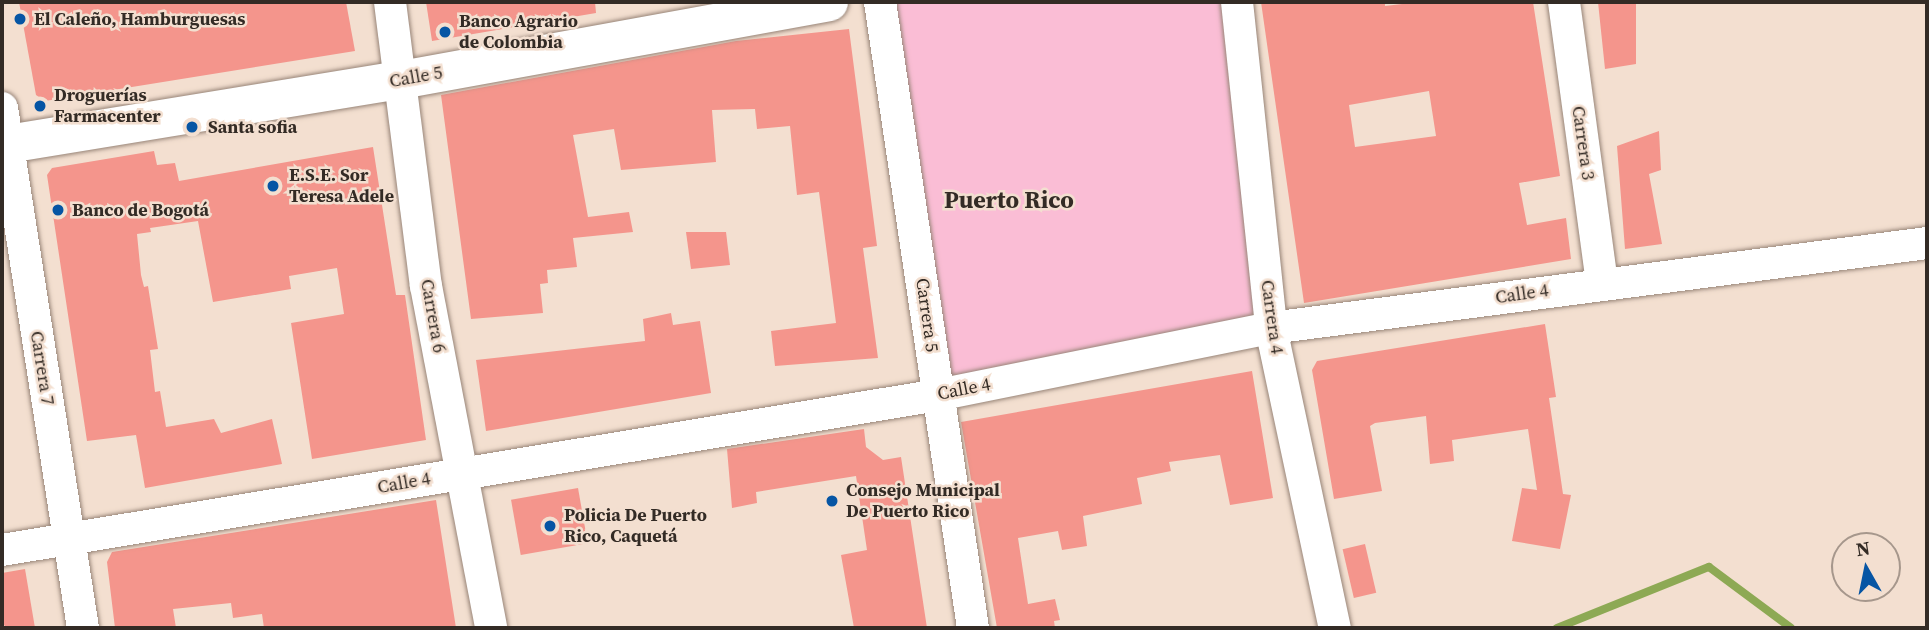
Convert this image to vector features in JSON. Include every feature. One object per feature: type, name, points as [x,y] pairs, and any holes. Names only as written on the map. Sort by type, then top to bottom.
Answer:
[{"type":"street","name":"Carrera 6","points":[[390,2],[426,286],[491,628]]},
{"type":"street","name":"Calle 5","points":[[4,132],[401,80],[829,2]]},
{"type":"street","name":"Carrera 5","points":[[880,2],[973,628]]},
{"type":"street","name":"Carrera 4","points":[[1237,2],[1271,328],[1334,617]]},
{"type":"street","name":"Carrera 3","points":[[1564,2],[1602,284]]},
{"type":"street","name":"Carrera 7","points":[[4,132],[83,628]]},
{"type":"street","name":"Calle 4","points":[[2,550],[938,395],[1271,328],[1927,243]]},
{"type":"shaded area","points":[[1221,2],[1271,328],[946,388],[894,4]]},
{"type":"building","points":[[19,2],[346,2],[355,51],[45,101],[36,95]]},
{"type":"building","points":[[426,2],[595,2],[596,13],[432,41]]},
{"type":"building","points":[[1261,2],[1385,2],[1385,6],[1419,2],[1533,2],[1560,176],[1519,183],[1527,225],[1566,218],[1571,259],[1304,303]],"holes":[[[1429,91],[1436,136],[1355,147],[1349,105]]]},
{"type":"building","points":[[1598,2],[1636,2],[1636,64],[1605,69]]},
{"type":"building","points":[[849,29],[877,246],[863,248],[878,358],[775,366],[771,331],[836,323],[819,192],[797,195],[790,126],[757,129],[755,109],[712,110],[716,162],[621,170],[614,129],[573,135],[588,217],[629,212],[633,232],[573,238],[577,267],[547,270],[548,283],[540,284],[543,313],[471,319],[441,95],[736,41]]},
{"type":"building","points":[[1659,131],[1661,170],[1649,174],[1662,244],[1625,249],[1617,146]]},
{"type":"building","points":[[373,147],[396,295],[405,295],[426,440],[312,459],[291,323],[344,314],[337,268],[289,276],[291,289],[213,302],[198,221],[150,228],[151,232],[137,234],[141,275],[144,287],[148,286],[158,349],[150,350],[155,392],[160,391],[166,427],[214,419],[221,433],[272,419],[282,464],[145,488],[136,435],[87,441],[47,175],[52,168],[154,151],[157,165],[175,163],[179,181]]},
{"type":"building","points":[[686,232],[726,232],[730,265],[691,269]]},
{"type":"building","points":[[671,313],[673,325],[700,321],[711,393],[486,431],[476,360],[645,341],[643,319]]},
{"type":"building","points":[[1545,324],[1556,397],[1549,398],[1563,494],[1571,495],[1560,549],[1512,541],[1522,488],[1537,490],[1528,429],[1452,440],[1454,461],[1430,464],[1426,416],[1375,423],[1370,426],[1382,491],[1334,499],[1312,370],[1317,361]]},
{"type":"building","points":[[1252,371],[1273,498],[1230,505],[1220,455],[1169,462],[1171,471],[1137,478],[1142,504],[1083,516],[1087,546],[1062,550],[1058,531],[1018,538],[1028,604],[1055,599],[1060,620],[1054,621],[1055,628],[997,628],[961,422]]},
{"type":"building","points":[[864,429],[866,447],[883,460],[901,457],[927,628],[854,628],[841,555],[867,550],[856,476],[756,492],[757,503],[732,508],[727,449]]},
{"type":"building","points":[[578,488],[588,543],[521,555],[511,500]]},
{"type":"building","points":[[436,500],[456,628],[264,628],[262,614],[233,618],[231,603],[173,609],[176,628],[115,628],[107,562],[112,552]]},
{"type":"building","points":[[1365,544],[1376,593],[1354,598],[1343,549]]},
{"type":"building","points":[[25,569],[35,628],[7,628],[2,623],[2,573]]},
{"type":"waterway","points":[[1557,628],[1709,567],[1791,628]]},
{"type":"place","name":"El Caleño, Hamburguesas","points":[[20,19]]},
{"type":"place","name":"Banco Agrario de Colombia","points":[[445,32]]},
{"type":"place","name":"Droguerías Farmacenter","points":[[40,106]]},
{"type":"place","name":"Santa sofia","points":[[192,127]]},
{"type":"place","name":"E.S.E. Sor Teresa Adele","points":[[273,186]]},
{"type":"place","name":"Banco de Bogotá","points":[[58,210]]},
{"type":"place","name":"Consejo Municipal De Puerto Rico","points":[[832,501]]},
{"type":"place","name":"Policia De Puerto Rico, Caquetá","points":[[550,526]]},
{"type":"district","name":"Puerto Rico","points":[[1009,200]]}]
